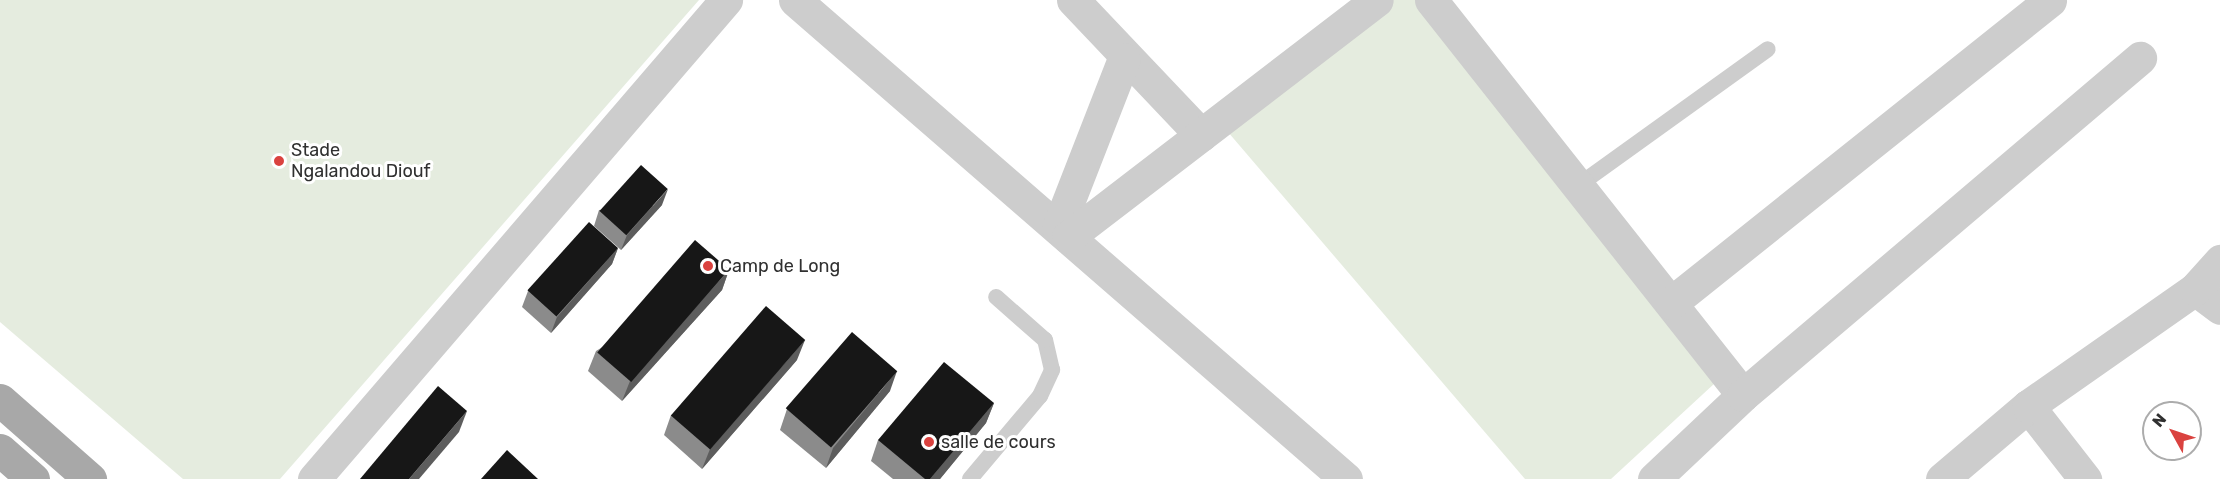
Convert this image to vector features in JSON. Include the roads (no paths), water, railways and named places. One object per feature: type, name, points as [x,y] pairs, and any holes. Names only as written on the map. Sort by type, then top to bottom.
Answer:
[{"type":"main road","points":[[0,400],[90,479]]},
{"type":"main road","points":[[0,450],[33,479]]},
{"type":"street","points":[[314,479],[726,0]]},
{"type":"street","points":[[795,0],[1346,479]]},
{"type":"street","points":[[1074,0],[1124,59],[1201,135]]},
{"type":"street","points":[[1063,232],[1201,135],[1377,0]]},
{"type":"street","points":[[1431,0],[1576,187],[1743,395]]},
{"type":"street","points":[[1671,303],[2050,0]]},
{"type":"street","points":[[1654,479],[1743,395],[2140,58]]},
{"type":"street","points":[[1063,232],[1124,59]]},
{"type":"street","points":[[1942,479],[2028,406],[2207,299],[2220,261]]},
{"type":"street","points":[[2028,406],[2085,479]]},
{"type":"lane","points":[[1576,187],[1768,50]]},
{"type":"lane","points":[[970,479],[1040,396],[1052,370],[1046,340],[996,297]]},
{"type":"place","name":"Stade Ngalandou Diouf","points":[[279,161]]},
{"type":"place","name":"Camp de Long","points":[[708,266]]},
{"type":"place","name":"salle de cours","points":[[929,442]]}]
